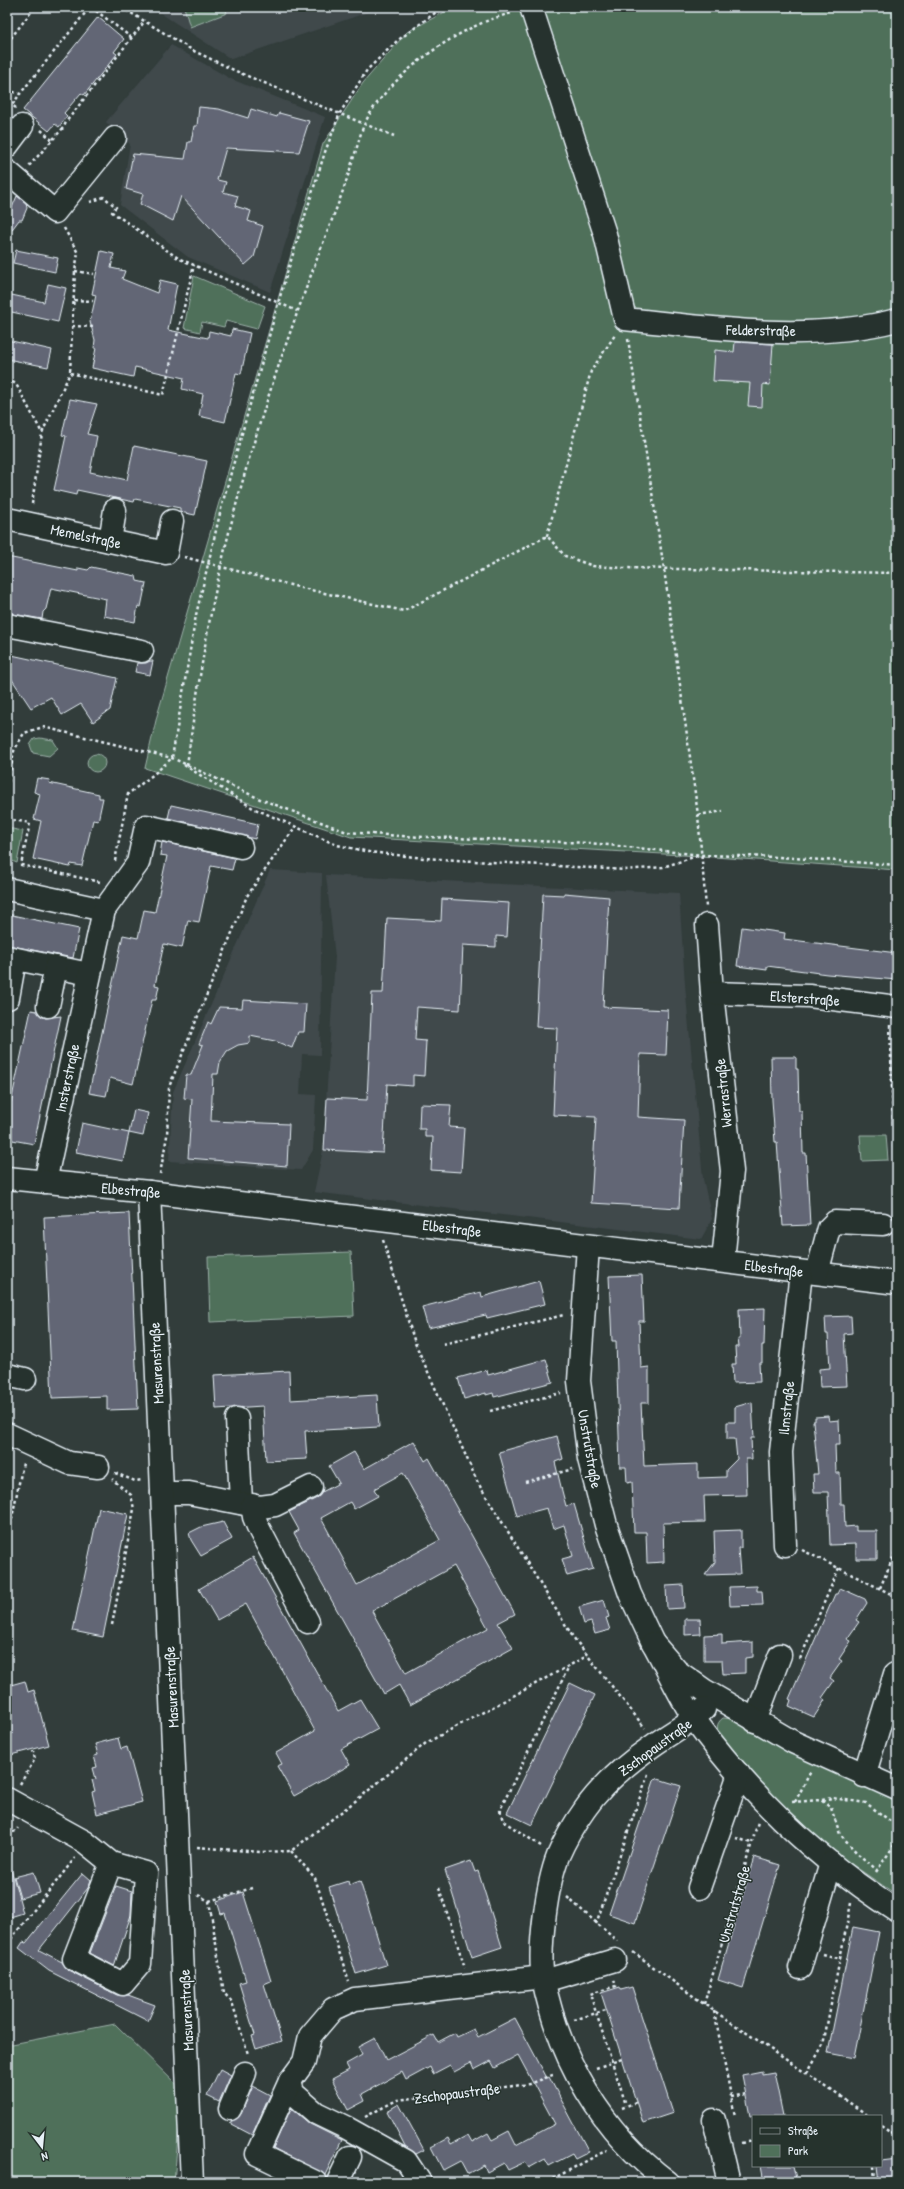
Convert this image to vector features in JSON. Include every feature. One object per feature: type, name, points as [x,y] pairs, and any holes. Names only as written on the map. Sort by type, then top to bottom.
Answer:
[{"type":"street","points":[[533,12],[606,234],[625,319]]},
{"type":"street","points":[[7,146],[22,126]]},
{"type":"street","points":[[12,175],[55,212],[115,138]]},
{"type":"street","name":"Felderstraße","points":[[625,319],[750,332],[858,327],[897,320]]},
{"type":"street","points":[[110,541],[115,510]]},
{"type":"street","name":"Memelstraße","points":[[7,519],[166,553]]},
{"type":"street","points":[[166,553],[172,521]]},
{"type":"street","points":[[7,625],[142,651]]},
{"type":"street","name":"Insterstraße","points":[[45,1182],[104,910],[138,863],[146,826],[241,846]]},
{"type":"street","points":[[7,889],[104,910]]},
{"type":"street","name":"Werrastraße","points":[[707,925],[712,993],[732,1171],[723,1262]]},
{"type":"street","points":[[8,998],[11,958],[89,974]]},
{"type":"street","points":[[48,1006],[56,967]]},
{"type":"street","name":"Elsterstraße","points":[[712,993],[809,996],[893,1007]]},
{"type":"street","name":"Elbestraße","points":[[7,1178],[153,1192],[384,1219],[588,1246],[897,1283]]},
{"type":"street","name":"Masurenstraße","points":[[153,1192],[156,1486],[178,1845],[192,2182]]},
{"type":"street","name":"Ilmstraße","points":[[785,1545],[781,1452],[809,1272],[829,1228],[835,1222],[890,1219]]},
{"type":"street","name":"Unstrutstraße","points":[[588,1246],[580,1387],[590,1465],[606,1525],[628,1587],[653,1642],[694,1719],[739,1774],[772,1803],[831,1863],[865,1880],[897,1911]]},
{"type":"street","points":[[237,1419],[246,1504],[308,1622]]},
{"type":"street","points":[[7,1434],[69,1463],[98,1466]]},
{"type":"street","points":[[156,1486],[260,1507],[275,1504],[311,1486]]},
{"type":"street","name":"Unstrutstraße","points":[[653,1642],[677,1671],[755,1721],[819,1755],[864,1776],[897,1789]]},
{"type":"street","points":[[755,1721],[789,1659]]},
{"type":"street","points":[[864,1776],[895,1674]]},
{"type":"street","name":"Zschopaustraße","points":[[668,2182],[623,2141],[605,2120],[574,2071],[556,2024],[544,1979],[542,1930],[558,1857],[585,1809],[598,1793],[649,1748],[694,1719],[717,1697]]},
{"type":"street","points":[[699,1888],[739,1774]]},
{"type":"street","points":[[9,1799],[85,1842],[111,1863],[146,1873],[140,1964],[123,1984],[74,1959],[111,1863]]},
{"type":"street","points":[[800,1968],[831,1863]]},
{"type":"street","points":[[315,2182],[258,2154],[290,2082],[304,2062],[310,2036],[333,2009],[355,1999],[544,1979],[622,1951]]},
{"type":"street","points":[[230,2109],[247,2066]]},
{"type":"street","points":[[290,2082],[293,2093],[316,2113],[346,2127],[406,2162],[420,2182]]},
{"type":"street","points":[[714,2120],[729,2182]]},
{"type":"street","points":[[338,2182],[350,2157]]},
{"type":"path","points":[[7,43],[35,7]]},
{"type":"path","points":[[7,90],[20,94],[90,7],[132,38]]},
{"type":"path","points":[[121,7],[194,51],[240,73],[394,136]]},
{"type":"path","points":[[172,758],[196,614],[222,505],[278,303],[325,152],[340,113],[367,70],[397,41],[443,7]]},
{"type":"path","points":[[187,765],[191,734],[221,566],[246,469],[297,311],[345,188],[365,123],[388,91],[423,57],[484,21],[512,13],[533,12]]},
{"type":"path","points":[[12,175],[64,127],[66,122],[144,22]]},
{"type":"path","points":[[83,204],[104,198],[116,207],[112,212],[178,258],[297,311]]},
{"type":"path","points":[[29,524],[42,433],[70,373],[75,271],[78,254],[55,212]]},
{"type":"path","points":[[70,373],[163,395],[194,265]]},
{"type":"path","points":[[75,271],[94,274]]},
{"type":"path","points":[[74,300],[93,301]]},
{"type":"path","points":[[166,553],[302,588],[404,611],[547,536],[591,371],[625,319]]},
{"type":"path","points":[[625,319],[664,569],[698,815],[707,925]]},
{"type":"path","points":[[72,326],[96,327]]},
{"type":"path","points":[[7,379],[16,384],[42,433]]},
{"type":"path","points":[[547,536],[565,556],[593,566],[664,569],[897,573]]},
{"type":"path","points":[[7,788],[14,751],[24,733],[43,728],[172,758],[260,799],[347,832],[399,836],[590,843],[702,855],[780,857],[897,865]]},
{"type":"path","points":[[172,758],[254,808],[337,845],[369,852],[424,858],[625,870],[663,867],[702,855]]},
{"type":"path","points":[[698,815],[722,811]]},
{"type":"path","points":[[7,819],[30,823],[22,865],[122,884]]},
{"type":"path","points":[[153,1192],[167,1136],[169,1087],[247,896],[295,827]]},
{"type":"path","points":[[890,1219],[893,1007]]},
{"type":"path","points":[[384,1219],[383,1242],[415,1343],[478,1483],[573,1637],[649,1748],[649,1771],[596,1924]]},
{"type":"path","points":[[443,1344],[584,1310]]},
{"type":"path","points":[[490,1412],[580,1387]]},
{"type":"path","points":[[7,1543],[27,1443]]},
{"type":"path","points":[[525,1482],[590,1465]]},
{"type":"path","points":[[98,1466],[135,1481],[156,1486]]},
{"type":"path","points":[[98,1466],[131,1495],[134,1509],[112,1625]]},
{"type":"path","points":[[785,1545],[807,1551],[897,1596]]},
{"type":"path","points":[[880,1588],[897,1548]]},
{"type":"path","points":[[789,1659],[839,1568]]},
{"type":"path","points":[[178,1845],[260,1852],[291,1851],[363,1795],[426,1743],[587,1656]]},
{"type":"path","points":[[558,1857],[503,1821],[500,1810],[569,1665]]},
{"type":"path","points":[[9,1799],[35,1759],[33,1751]]},
{"type":"path","points":[[795,1803],[819,1755]]},
{"type":"path","points":[[772,1803],[795,1803],[832,1798],[866,1803],[897,1826]]},
{"type":"path","points":[[821,1800],[831,1808],[840,1834],[858,1854],[877,1870]]},
{"type":"path","name":"Unstrutstraße","points":[[704,2004],[758,1822],[772,1803]]},
{"type":"path","points":[[808,2073],[824,2045],[865,1880],[877,1870],[897,1841]]},
{"type":"path","points":[[291,1851],[315,1878],[355,1999]]},
{"type":"path","points":[[7,1944],[80,1852]]},
{"type":"path","points":[[552,1883],[596,1924],[622,1951],[714,2010],[868,2115]]},
{"type":"path","points":[[209,1901],[252,1888]]},
{"type":"path","points":[[439,1888],[470,1986]]},
{"type":"path","points":[[194,1894],[207,1898],[209,1901],[224,1993],[232,2002],[247,2066]]},
{"type":"path","points":[[616,1986],[590,1994],[626,2105]]},
{"type":"path","points":[[556,2024],[597,2014],[606,2010]]},
{"type":"path","points":[[714,2010],[736,2120]]},
{"type":"path","points":[[574,2071],[612,2063],[622,2059]]},
{"type":"path","name":"Zschopaustraße","points":[[346,2127],[397,2100],[530,2084],[574,2071]]},
{"type":"path","points":[[730,2096],[746,2094]]},
{"type":"path","points":[[882,2126],[897,2136]]},
{"type":"path","points":[[739,2136],[743,2151]]},
{"type":"path","points":[[547,2182],[623,2141]]},
{"type":"path","points":[[741,2143],[752,2141]]},
{"type":"path","points":[[874,2167],[875,2182]]},
{"type":"shaded area","points":[[151,7],[383,7],[231,59]]},
{"type":"shaded area","points":[[171,45],[231,79],[325,117],[270,292],[188,257],[120,205],[130,144],[106,122]]},
{"type":"shaded area","points":[[270,870],[322,873],[320,1055],[302,1054],[300,1094],[316,1095],[313,1150],[301,1170],[169,1161],[173,1092]]},
{"type":"shaded area","points":[[326,875],[679,893],[685,985],[703,1179],[712,1219],[701,1239],[314,1192],[323,1150],[335,957]]},
{"type":"green space","points":[[184,7],[225,7],[227,13],[190,27]]},
{"type":"green space","points":[[454,7],[897,7],[897,870],[700,856],[351,837],[145,768],[157,716],[323,144],[363,83],[407,32]]},
{"type":"green space","points":[[194,276],[265,306],[257,329],[226,321],[224,327],[202,322],[200,332],[184,328]]},
{"type":"green space","points":[[40,738],[53,740],[58,748],[49,756],[33,753],[30,745],[34,739]]},
{"type":"green space","points":[[96,754],[103,756],[105,763],[103,770],[96,772],[89,770],[87,763],[89,756]]},
{"type":"green space","points":[[7,828],[23,831],[17,863],[7,859]]},
{"type":"green space","points":[[860,1135],[886,1135],[888,1160],[862,1161]]},
{"type":"green space","points":[[351,1252],[354,1316],[210,1322],[208,1257]]},
{"type":"green space","points":[[723,1718],[734,1719],[897,1797],[897,1895],[832,1851],[775,1798],[720,1738],[717,1727]]},
{"type":"green space","points":[[115,2024],[182,2090],[174,2182],[7,2182],[7,2045]]},
{"type":"building","points":[[98,17],[124,39],[114,52],[117,54],[84,95],[81,93],[64,113],[67,116],[59,127],[55,124],[49,131],[23,110]]},
{"type":"building","points":[[199,107],[219,109],[248,118],[251,109],[277,117],[279,113],[309,121],[299,152],[226,148],[217,180],[226,182],[223,192],[238,196],[235,206],[251,211],[248,221],[263,226],[254,257],[245,265],[181,196],[173,221],[140,204],[143,194],[126,189],[133,154],[185,159],[188,142],[191,142],[194,126],[197,126]]},
{"type":"building","points":[[17,196],[26,203],[27,208],[22,220],[19,220],[7,236],[7,219]]},
{"type":"building","points":[[16,250],[58,258],[55,272],[13,263]]},
{"type":"building","points":[[101,251],[114,254],[111,268],[125,271],[122,279],[157,293],[160,280],[177,284],[168,330],[208,338],[209,331],[231,336],[232,329],[250,333],[241,374],[236,373],[225,422],[199,416],[203,394],[182,389],[184,378],[135,367],[133,377],[92,368],[96,348],[94,348],[95,340],[90,322],[96,295],[92,294]]},
{"type":"building","points":[[48,284],[66,288],[58,322],[7,311],[7,294],[44,302]]},
{"type":"building","points":[[7,340],[52,350],[48,367],[7,359]]},
{"type":"building","points":[[735,342],[773,344],[770,385],[763,384],[762,407],[748,406],[750,383],[713,381],[715,350],[734,352]]},
{"type":"building","points":[[70,399],[97,404],[87,434],[97,436],[90,472],[127,480],[134,446],[207,461],[195,515],[180,512],[180,508],[135,499],[134,502],[77,490],[76,495],[54,490],[66,436],[62,435]]},
{"type":"building","points":[[7,557],[78,571],[78,568],[88,570],[91,567],[136,576],[137,581],[146,583],[141,607],[138,606],[135,622],[104,616],[106,599],[51,588],[42,619],[7,613]]},
{"type":"building","points":[[7,654],[117,678],[110,710],[93,722],[81,704],[62,715],[51,697],[31,708],[7,672]]},
{"type":"building","points":[[153,661],[150,675],[135,672],[137,663],[146,663]]},
{"type":"building","points":[[37,778],[50,780],[49,783],[99,794],[99,798],[103,798],[98,821],[93,820],[82,866],[71,864],[70,867],[33,859],[41,821],[34,819],[40,794],[34,792]]},
{"type":"building","points":[[171,805],[258,824],[255,839],[168,818]]},
{"type":"building","points":[[162,842],[235,858],[232,870],[211,866],[199,922],[188,920],[182,948],[164,944],[155,985],[159,986],[156,1000],[152,1000],[133,1084],[110,1078],[106,1096],[89,1093],[123,935],[138,938],[144,910],[155,912],[167,856],[160,855]]},
{"type":"building","points":[[564,893],[609,897],[603,1007],[668,1010],[666,1055],[640,1054],[638,1117],[684,1120],[679,1208],[591,1203],[596,1117],[553,1115],[557,1028],[536,1027],[543,894],[564,895]]},
{"type":"building","points":[[442,899],[509,903],[507,937],[496,936],[496,947],[463,945],[460,1010],[417,1007],[415,1040],[426,1041],[424,1076],[413,1075],[413,1086],[387,1084],[383,1153],[324,1150],[327,1098],[367,1100],[372,993],[383,993],[387,918],[441,921]]},
{"type":"building","points":[[7,914],[79,929],[73,958],[7,945]]},
{"type":"building","points":[[742,927],[785,933],[784,939],[897,953],[897,980],[827,974],[767,966],[767,970],[737,966]]},
{"type":"building","points":[[243,1000],[306,1004],[304,1032],[298,1032],[292,1048],[275,1041],[250,1036],[250,1043],[238,1045],[227,1051],[220,1062],[218,1074],[213,1074],[211,1121],[289,1124],[287,1166],[188,1158],[192,1099],[184,1098],[186,1075],[191,1075],[203,1045],[199,1044],[208,1022],[211,1024],[219,1007],[242,1008]]},
{"type":"building","points":[[31,1010],[37,1011],[45,1018],[61,1016],[34,1144],[7,1139],[7,1102],[11,1102]]},
{"type":"building","points":[[771,1057],[796,1057],[796,1069],[798,1069],[799,1111],[802,1111],[803,1153],[806,1153],[810,1225],[783,1226],[777,1142],[775,1142],[772,1100]]},
{"type":"building","points":[[420,1104],[451,1105],[449,1127],[464,1128],[461,1172],[431,1170],[433,1137],[425,1137],[425,1129],[419,1129]]},
{"type":"building","points":[[134,1110],[148,1113],[143,1136],[129,1133]]},
{"type":"building","points":[[82,1123],[129,1133],[123,1161],[76,1152]]},
{"type":"building","points":[[129,1213],[138,1409],[107,1410],[107,1396],[52,1398],[44,1217]]},
{"type":"building","points":[[642,1275],[644,1321],[639,1321],[641,1368],[649,1367],[649,1403],[641,1403],[644,1466],[698,1464],[698,1478],[726,1477],[726,1470],[737,1459],[735,1439],[727,1439],[727,1422],[735,1422],[735,1407],[752,1402],[754,1438],[751,1438],[752,1459],[746,1459],[747,1495],[704,1496],[705,1522],[663,1523],[664,1562],[647,1563],[646,1532],[634,1532],[632,1482],[627,1483],[626,1467],[620,1467],[616,1341],[612,1341],[609,1276]]},
{"type":"building","points":[[539,1281],[545,1304],[487,1318],[486,1315],[428,1328],[422,1307],[481,1292],[482,1297]]},
{"type":"building","points":[[765,1308],[764,1345],[762,1345],[762,1363],[759,1363],[760,1382],[733,1383],[732,1364],[736,1364],[735,1347],[739,1347],[738,1339],[740,1339],[739,1309]]},
{"type":"building","points":[[851,1316],[852,1333],[844,1334],[847,1386],[820,1387],[819,1369],[830,1368],[828,1334],[826,1334],[825,1317]]},
{"type":"building","points":[[546,1359],[553,1382],[494,1397],[493,1393],[486,1395],[486,1393],[464,1399],[458,1378],[487,1370],[488,1375]]},
{"type":"building","points":[[289,1371],[290,1400],[377,1395],[379,1427],[305,1431],[307,1459],[266,1461],[263,1406],[216,1409],[214,1375]]},
{"type":"building","points":[[828,1416],[829,1421],[839,1420],[840,1445],[835,1445],[836,1473],[840,1473],[841,1504],[844,1504],[845,1527],[856,1526],[856,1531],[877,1531],[877,1559],[856,1559],[856,1544],[830,1545],[828,1492],[814,1492],[813,1474],[818,1474],[813,1421],[815,1421],[815,1417]]},
{"type":"building","points":[[557,1436],[563,1459],[555,1462],[566,1506],[574,1504],[593,1569],[567,1576],[562,1559],[573,1556],[564,1525],[553,1529],[547,1508],[517,1516],[499,1452]]},
{"type":"building","points":[[414,1441],[425,1461],[429,1458],[515,1614],[498,1623],[513,1648],[410,1705],[399,1685],[384,1694],[294,1533],[299,1530],[289,1512],[317,1498],[322,1492],[339,1483],[329,1466],[354,1452],[364,1469]],"holes":[[[403,1473],[440,1540],[357,1585],[321,1518],[350,1502],[354,1509],[378,1496],[374,1489]],[[454,1566],[488,1628],[406,1673],[372,1611]]]},
{"type":"building","points":[[99,1508],[128,1514],[103,1637],[73,1631]]},
{"type":"building","points":[[223,1522],[232,1539],[201,1556],[191,1540],[189,1533],[201,1527]]},
{"type":"building","points":[[741,1530],[741,1548],[738,1548],[740,1574],[705,1575],[715,1562],[714,1531]]},
{"type":"building","points":[[253,1557],[338,1711],[360,1699],[378,1729],[341,1749],[350,1765],[294,1796],[277,1766],[282,1764],[276,1753],[315,1731],[246,1604],[217,1620],[199,1589]]},
{"type":"building","points":[[683,1585],[684,1608],[667,1609],[666,1586]]},
{"type":"building","points":[[757,1586],[757,1591],[762,1591],[763,1605],[730,1606],[729,1587]]},
{"type":"building","points":[[840,1588],[865,1599],[867,1603],[856,1620],[859,1622],[847,1639],[851,1641],[839,1659],[842,1661],[830,1678],[834,1681],[822,1698],[825,1700],[814,1717],[789,1706],[791,1700],[789,1699],[835,1594],[837,1594]]},
{"type":"building","points":[[604,1600],[609,1617],[606,1618],[610,1630],[595,1634],[591,1622],[584,1624],[579,1607]]},
{"type":"building","points":[[685,1619],[700,1619],[701,1634],[685,1635]]},
{"type":"building","points":[[722,1634],[722,1644],[753,1642],[753,1657],[745,1658],[745,1673],[723,1674],[722,1661],[704,1661],[704,1635]]},
{"type":"building","points":[[25,1681],[28,1692],[34,1690],[49,1745],[7,1756],[7,1686]]},
{"type":"building","points":[[570,1683],[595,1695],[532,1825],[507,1813]]},
{"type":"building","points":[[118,1738],[121,1749],[127,1747],[142,1802],[97,1814],[92,1792],[95,1791],[92,1780],[96,1779],[93,1768],[97,1767],[94,1756],[98,1755],[95,1744]]},
{"type":"building","points":[[655,1778],[681,1786],[635,1923],[609,1914]]},
{"type":"building","points":[[754,1857],[780,1865],[743,1988],[718,1980]]},
{"type":"building","points":[[471,1861],[475,1872],[478,1871],[502,1947],[472,1957],[445,1870]]},
{"type":"building","points":[[11,1869],[23,1913],[7,1918],[7,1870]]},
{"type":"building","points":[[34,1872],[40,1893],[20,1898],[14,1877]]},
{"type":"building","points":[[83,1873],[91,1880],[88,1888],[39,1950],[62,1962],[68,1970],[117,1995],[128,1995],[155,2005],[148,2021],[49,1971],[19,1948],[23,1942],[26,1943]]},
{"type":"building","points":[[348,1881],[349,1885],[360,1881],[386,1965],[356,1974],[329,1887]]},
{"type":"building","points":[[116,1886],[132,1891],[131,1915],[114,1966],[90,1953]]},
{"type":"building","points":[[243,1892],[271,1981],[264,1984],[282,2041],[256,2049],[252,2036],[255,2035],[239,1983],[246,1981],[225,1913],[221,1914],[217,1901]]},
{"type":"building","points":[[853,1927],[879,1932],[854,2058],[828,2053]]},
{"type":"building","points":[[620,1987],[621,1990],[632,1987],[673,2113],[643,2123],[601,1993]]},
{"type":"building","points":[[515,2018],[547,2078],[549,2077],[589,2152],[575,2159],[572,2154],[549,2166],[545,2159],[529,2168],[525,2162],[508,2170],[504,2163],[487,2172],[484,2165],[467,2174],[460,2161],[443,2170],[431,2147],[448,2138],[451,2144],[468,2135],[472,2142],[488,2133],[492,2140],[509,2131],[516,2145],[555,2124],[518,2055],[495,2068],[491,2061],[474,2070],[471,2063],[454,2072],[450,2065],[433,2074],[430,2067],[406,2080],[402,2072],[362,2094],[365,2101],[348,2110],[332,2079],[349,2070],[346,2064],[362,2055],[358,2047],[375,2038],[386,2060],[434,2035],[438,2042],[455,2033],[457,2037],[474,2029],[478,2037]]},
{"type":"building","points":[[220,2069],[231,2075],[219,2102],[207,2096]]},
{"type":"building","points":[[762,2071],[762,2074],[774,2072],[783,2115],[750,2116],[742,2075]]},
{"type":"building","points":[[253,2086],[270,2095],[252,2135],[229,2123],[241,2114]]},
{"type":"building","points":[[399,2104],[424,2150],[416,2154],[405,2146],[387,2111]]},
{"type":"building","points":[[291,2108],[310,2124],[342,2140],[325,2175],[273,2148]]},
{"type":"building","points":[[897,2159],[897,2182],[879,2182],[877,2167],[882,2167],[882,2161]]},
{"type":"building","points":[[761,2167],[793,2167],[797,2182],[764,2182]]}]
